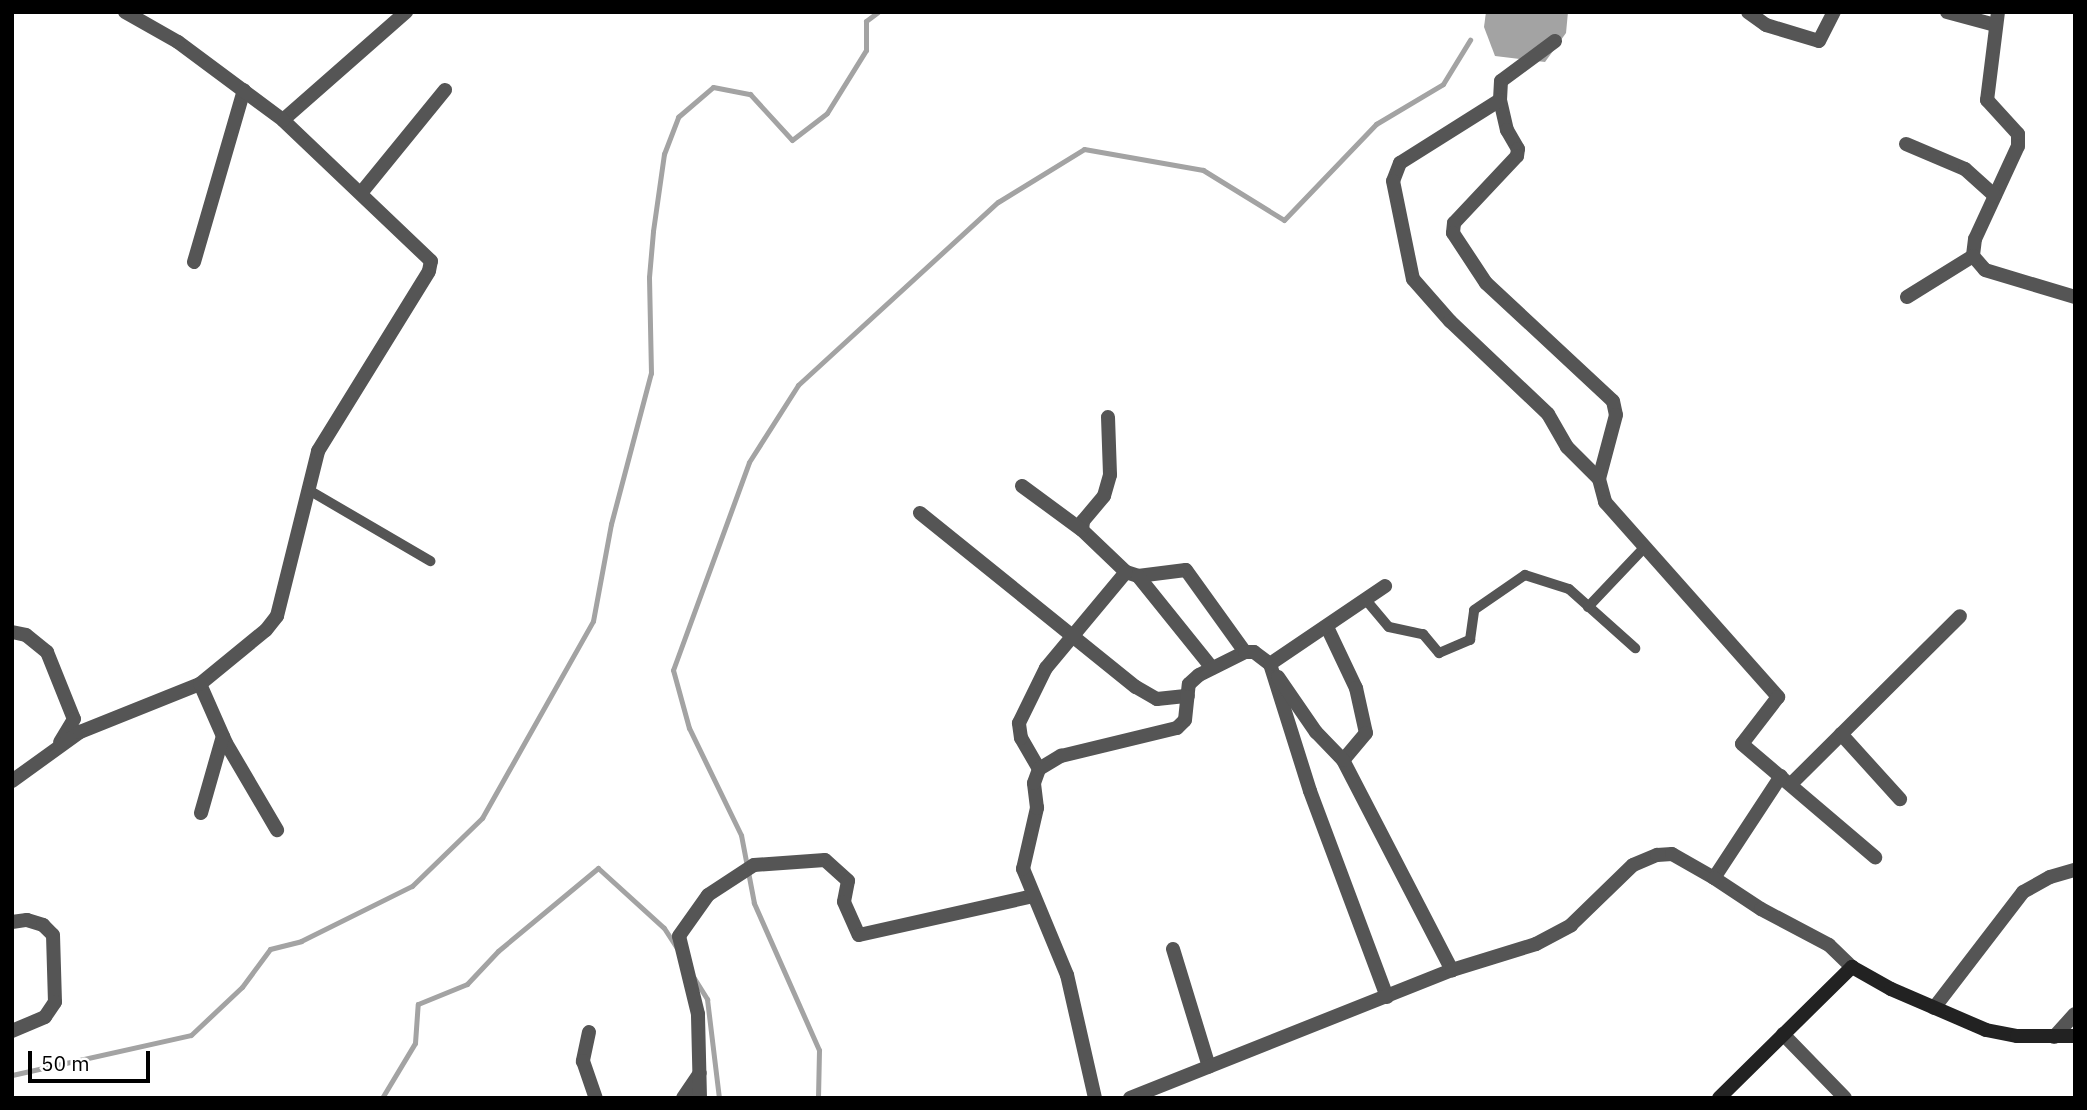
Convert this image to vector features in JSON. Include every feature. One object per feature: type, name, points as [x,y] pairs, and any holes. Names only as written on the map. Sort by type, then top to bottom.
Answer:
[{"type":"street","points":[[12,781],[59,743],[200,684],[277,616],[318,451],[429,271],[431,261],[283,121],[178,42],[125,12]]},
{"type":"street","points":[[283,121],[407,12]]},
{"type":"street","points":[[1748,12],[1766,25],[1819,41],[1834,12]]},
{"type":"street","points":[[1947,12],[1996,19],[1987,100],[2018,134],[2018,146],[1975,239],[1973,256],[1985,270],[2075,297]]},
{"type":"street","points":[[1555,41],[1502,81],[1500,100],[1507,130],[1518,149],[1517,156],[1454,223],[1453,233],[1486,283],[1613,401],[1616,415],[1598,479]]},
{"type":"street","points":[[194,262],[244,90]]},
{"type":"street","points":[[361,193],[445,90]]},
{"type":"street","points":[[1500,100],[1400,163],[1392,181],[1413,279],[1450,321],[1548,414],[1567,447],[1598,479],[1605,502],[1778,697],[1742,744],[1875,857]]},
{"type":"street","points":[[1906,144],[1965,169],[1995,196]]},
{"type":"street","points":[[1907,297],[1973,256]]},
{"type":"street","points":[[1082,530],[1083,521],[1104,496],[1110,475],[1108,417]]},
{"type":"street","points":[[1022,486],[1082,530],[1132,574],[1212,668]]},
{"type":"street","points":[[920,513],[1070,634],[1157,699],[1188,696]]},
{"type":"street","points":[[1039,769],[1021,738],[1019,723],[1045,668],[1070,634],[1132,574],[1186,570],[1245,652]]},
{"type":"street","points":[[1270,664],[1385,586]]},
{"type":"street","points":[[1714,878],[1786,780],[1842,734],[1960,616]]},
{"type":"street","points":[[1326,627],[1356,688],[1366,733],[1343,760]]},
{"type":"street","points":[[12,632],[26,635],[47,652],[74,719],[59,743]]},
{"type":"street","points":[[1095,1098],[1066,975],[1023,869],[1037,808],[1034,783],[1039,769],[1061,756],[1177,728],[1185,720],[1189,684],[1212,668],[1245,652],[1255,652],[1270,664],[1317,732],[1343,760],[1452,970]]},
{"type":"street","points":[[1270,664],[1310,791],[1387,997]]},
{"type":"street","points":[[200,684],[223,736],[277,830]]},
{"type":"street","points":[[1842,734],[1900,799]]},
{"type":"street","points":[[201,813],[223,736]]},
{"type":"street","points":[[1130,1098],[1452,970],[1548,938],[1587,911],[1633,865],[1657,855],[1672,854],[1829,945],[1852,967],[1934,1008],[1986,1030],[2054,1037],[2075,1036]]},
{"type":"street","points":[[700,1098],[698,1014],[679,936],[708,895],[754,865],[825,860],[848,881],[844,902],[859,935],[1034,896]]},
{"type":"street","points":[[1934,1008],[2023,892],[2050,877],[2075,870]]},
{"type":"street","points":[[12,922],[27,920],[43,925],[53,936],[55,1002],[45,1017],[12,1031]]},
{"type":"street","points":[[1173,949],[1209,1067]]},
{"type":"street","points":[[1719,1098],[1852,967]]},
{"type":"street","points":[[2054,1037],[2075,1014]]},
{"type":"street","points":[[589,1032],[583,1060],[596,1098]]},
{"type":"street","points":[[1783,1034],[1845,1098]]},
{"type":"street","points":[[683,1098],[700,1073]]},
{"type":"lane","points":[[307,489],[429,561]]},
{"type":"lane","points":[[1588,607],[1645,547]]},
{"type":"lane","points":[[1366,600],[1389,627],[1423,634],[1439,653],[1470,639],[1474,610],[1525,575],[1569,589],[1635,648]]},
{"type":"shaded area","points":[[1486,12],[1568,12],[1566,33],[1545,62],[1495,56],[1484,27]]},
{"type":"waterway","points":[[12,1075],[191,1035],[242,987],[270,949],[301,941],[412,886],[482,818],[593,621],[611,524],[651,373],[649,277],[653,231],[664,154],[678,117],[713,87],[750,94],[792,140],[827,113],[866,50],[866,21],[878,12]]},
{"type":"waterway","points":[[818,1098],[819,1050],[754,903],[741,835],[689,728],[673,670],[749,462],[798,385],[998,202],[1084,149],[1203,170],[1284,220],[1376,124],[1443,84],[1470,40]]},
{"type":"waterway","points":[[382,1098],[415,1043],[418,1004],[467,984],[498,951],[598,868],[664,928],[677,948]]},
{"type":"waterway","points":[[694,978],[707,999],[719,1098]]}]
